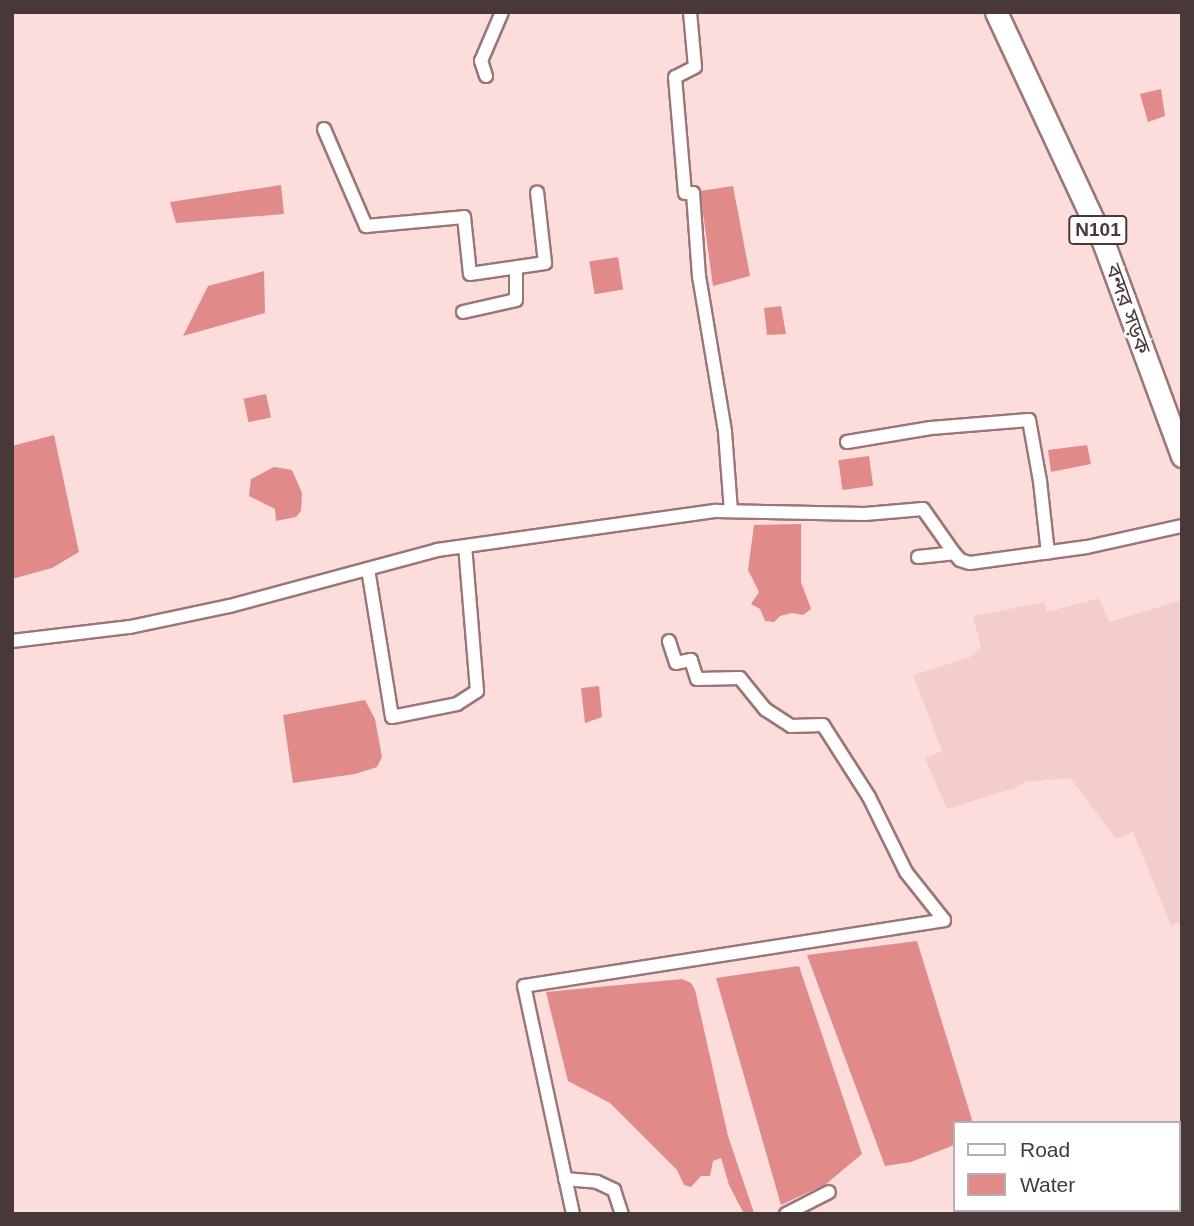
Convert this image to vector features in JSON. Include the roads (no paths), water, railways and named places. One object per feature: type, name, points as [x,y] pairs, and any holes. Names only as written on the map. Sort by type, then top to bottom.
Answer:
[{"type":"highway","name":"বন্দর সড়ক","points":[[996,12],[1104,244],[1182,456]]},
{"type":"street","points":[[486,76],[481,61],[502,12]]},
{"type":"street","points":[[690,12],[695,67],[675,77],[685,193],[693,193],[698,276],[705,302],[725,432],[731,511]]},
{"type":"street","points":[[324,129],[366,226],[464,217],[470,274],[545,263],[537,192]]},
{"type":"street","points":[[463,312],[516,300],[516,268]]},
{"type":"street","points":[[847,442],[931,428],[1029,420],[1040,481],[1048,553]]},
{"type":"street","points":[[12,641],[130,627],[230,606],[437,550],[731,511],[865,514],[923,509],[960,560],[970,563],[1048,553],[1182,526]]},
{"type":"street","points":[[368,569],[392,717],[457,704],[477,691],[465,546]]},
{"type":"street","points":[[918,558],[954,553]]},
{"type":"street","points":[[573,1214],[524,986],[944,920],[906,872],[869,797],[823,725],[792,726],[765,709],[740,678],[697,679],[691,660],[676,663],[669,641]]},
{"type":"street","points":[[565,1179],[597,1182],[614,1190],[622,1214]]},
{"type":"street","points":[[786,1214],[829,1192]]},
{"type":"water","points":[[1161,89],[1165,116],[1148,122],[1140,94]]},
{"type":"water","points":[[281,185],[284,214],[176,223],[170,202]]},
{"type":"water","points":[[733,186],[750,276],[713,286],[700,191]]},
{"type":"water","points":[[618,257],[623,290],[595,294],[589,262]]},
{"type":"water","points":[[264,271],[265,313],[183,336],[208,286]]},
{"type":"water","points":[[781,306],[786,334],[767,335],[764,308]]},
{"type":"water","points":[[266,394],[271,417],[248,422],[244,399]]},
{"type":"water","points":[[54,435],[79,552],[52,568],[12,579],[12,446]]},
{"type":"water","points":[[1087,445],[1091,464],[1051,472],[1048,450]]},
{"type":"water","points":[[869,456],[873,486],[842,490],[838,460]]},
{"type":"water","points":[[274,467],[292,470],[302,493],[301,511],[296,517],[276,521],[275,509],[249,496],[251,479]]},
{"type":"water","points":[[801,524],[801,582],[811,609],[803,615],[792,613],[780,616],[774,622],[765,621],[760,609],[751,604],[759,592],[748,570],[754,525]]},
{"type":"water","points":[[599,686],[602,717],[585,723],[581,688]]},
{"type":"water","points":[[365,700],[375,719],[382,757],[377,767],[355,774],[293,783],[283,715]]},
{"type":"water","points":[[917,941],[972,1121],[953,1121],[953,1145],[911,1162],[885,1166],[807,955]]},
{"type":"water","points":[[799,966],[862,1154],[826,1184],[781,1205],[716,978]]},
{"type":"water","points":[[682,979],[691,983],[695,990],[728,1136],[754,1213],[751,1214],[744,1214],[729,1185],[721,1158],[713,1161],[710,1176],[701,1176],[691,1187],[684,1185],[677,1170],[610,1103],[568,1081],[546,992]]}]
